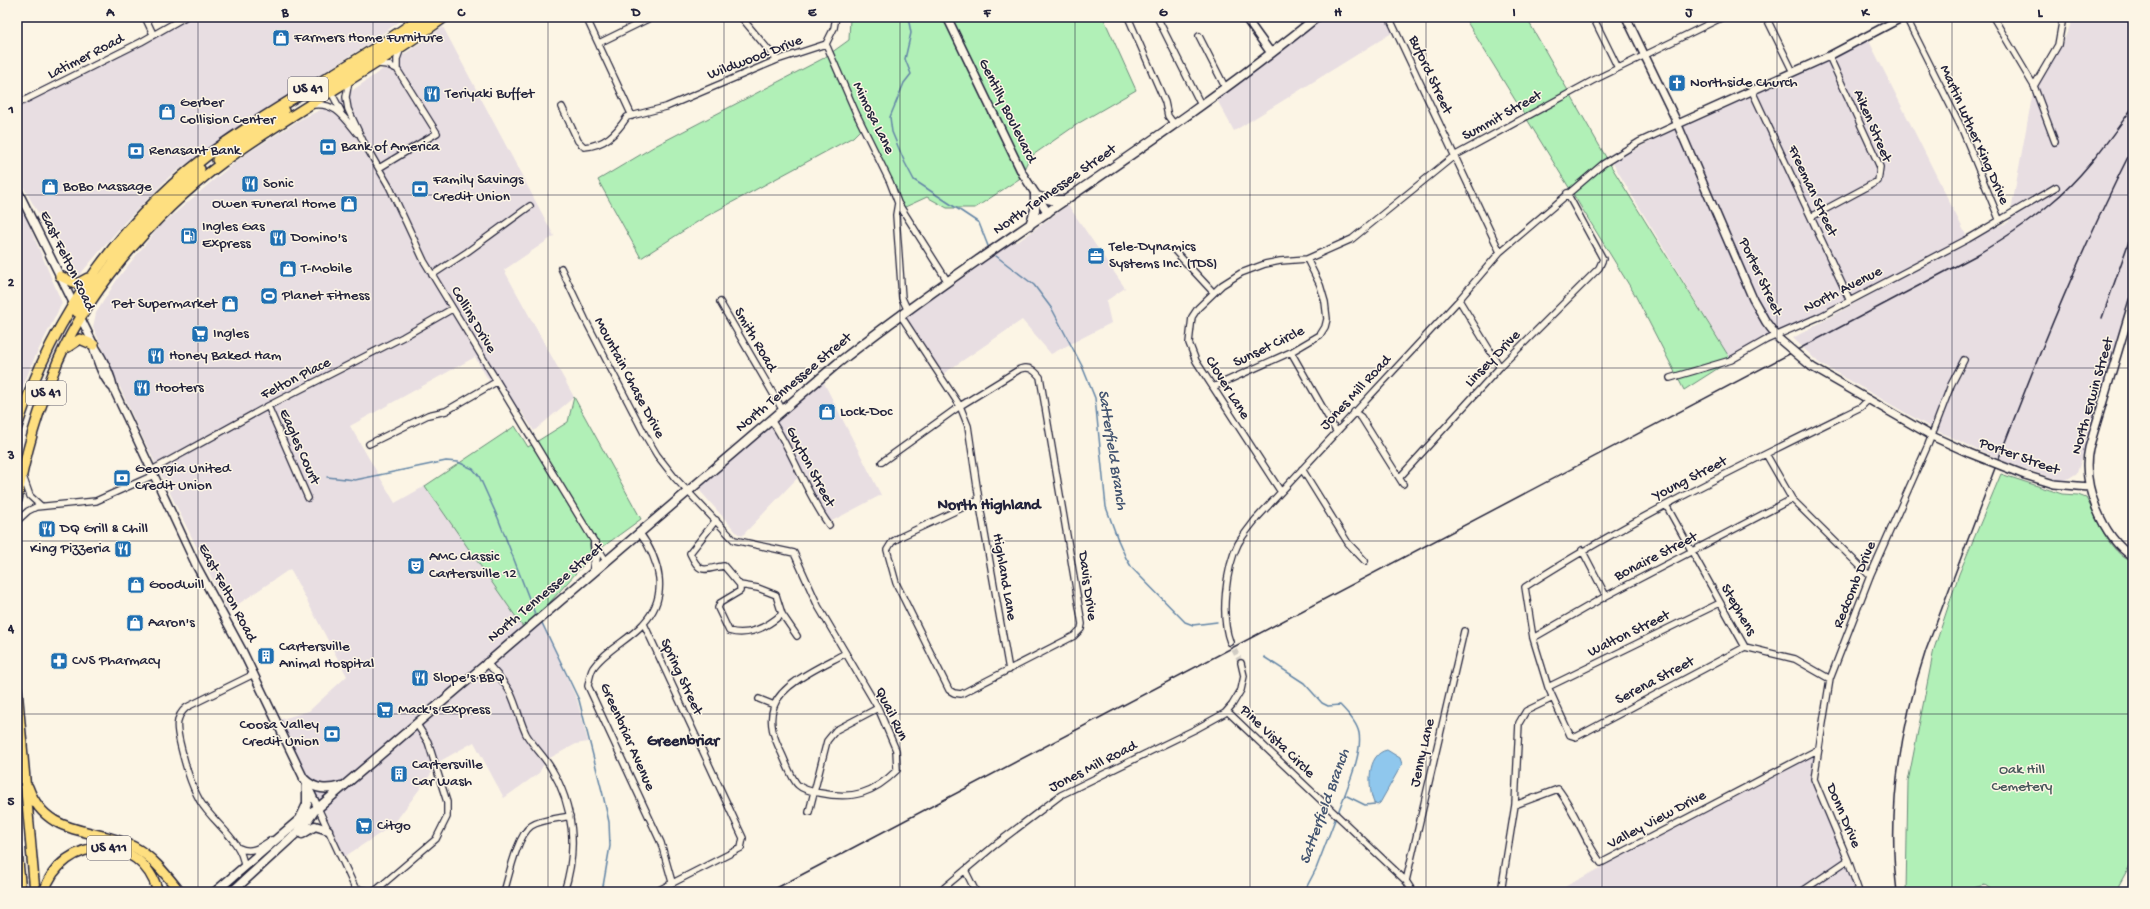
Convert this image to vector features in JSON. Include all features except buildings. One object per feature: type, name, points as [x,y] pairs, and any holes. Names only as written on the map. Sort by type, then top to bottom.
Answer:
[{"type":"main road","name":"US 41","points":[[17,500],[23,472],[45,397],[64,350],[77,312],[94,273],[147,210],[181,177],[217,149],[421,17]]},
{"type":"main road","points":[[331,92],[330,87],[333,83],[395,44],[430,17]]},
{"type":"main road","points":[[431,27],[439,17]]},
{"type":"main road","name":"US 41","points":[[17,427],[30,390],[46,353],[77,312],[159,218],[199,181],[235,153],[402,48],[444,17]]},
{"type":"main road","name":"North Tennessee Street","points":[[215,892],[300,819],[318,808],[486,662],[838,363],[904,313],[1201,105],[1271,54],[1317,17]]},
{"type":"main road","points":[[199,181],[208,168],[246,136],[318,90],[320,87],[319,82]]},
{"type":"main road","points":[[77,312],[129,241],[158,209],[217,153],[217,149]]},
{"type":"main road","points":[[1030,225],[1035,210],[1036,195],[1052,200],[1066,200]]},
{"type":"main road","points":[[60,276],[77,284],[94,273]]},
{"type":"main road","points":[[64,350],[80,339],[94,345]]},
{"type":"main road","points":[[594,570],[595,544]]},
{"type":"main road","points":[[17,689],[35,892]]},
{"type":"main road","points":[[17,764],[26,798]]},
{"type":"main road","points":[[24,778],[34,802],[45,815],[66,827],[117,840],[138,850],[154,863],[180,892]]},
{"type":"main road","points":[[300,819],[306,804],[305,782],[322,789],[344,785]]},
{"type":"main road","name":"North Tennessee Street","points":[[232,892],[304,826],[318,808]]},
{"type":"main road","points":[[256,871],[276,857],[311,827],[318,826],[328,830]]},
{"type":"main road","name":"US 411","points":[[44,892],[50,877],[64,861],[85,850],[103,848],[121,851],[136,859],[149,872],[158,892]]},
{"type":"main road","points":[[17,851],[21,892]]},
{"type":"street","points":[[145,17],[153,34]]},
{"type":"street","name":"Latimer Road","points":[[17,104],[185,17]]},
{"type":"street","points":[[562,107],[578,141],[584,147],[602,143],[610,138],[627,117],[632,116],[586,17]]},
{"type":"street","points":[[599,43],[652,17]]},
{"type":"street","points":[[741,17],[777,60]]},
{"type":"street","name":"Wildwood Drive","points":[[632,116],[666,107],[777,60],[826,44],[834,28],[836,17]]},
{"type":"street","name":"Gentilly Boulevard","points":[[947,17],[1016,162],[1048,213]]},
{"type":"street","points":[[1128,17],[1165,102],[1168,116],[1174,124]]},
{"type":"street","points":[[1157,17],[1201,105]]},
{"type":"street","points":[[1245,17],[1271,54]]},
{"type":"street","name":"Buford Street","points":[[1389,17],[1500,252]]},
{"type":"street","points":[[1594,17],[1618,68]]},
{"type":"street","name":"Porter Street","points":[[1626,17],[1678,124],[1753,299],[1766,322],[1777,337],[1812,367],[1932,436],[1969,453],[2025,475],[2054,484],[2089,487]]},
{"type":"street","name":"Summit Street","points":[[1307,259],[1352,239],[1454,156],[1555,100],[1644,54],[1723,17]]},
{"type":"street","points":[[1766,17],[1793,72]]},
{"type":"street","points":[[1678,124],[1829,56],[1903,17]]},
{"type":"street","name":"Martin Luther King Drive","points":[[1906,17],[1962,129],[1999,219]]},
{"type":"street","points":[[1993,17],[2034,86],[2055,142]]},
{"type":"street","points":[[2034,86],[2058,45],[2063,17]]},
{"type":"street","points":[[1199,36],[1225,87]]},
{"type":"street","name":"Mimosa Lane","points":[[826,44],[856,113],[890,182],[898,203],[948,282]]},
{"type":"street","points":[[379,168],[437,133],[397,69],[397,59],[402,48]]},
{"type":"street","name":"Aiken Street","points":[[1811,217],[1878,181],[1880,167],[1829,56]]},
{"type":"street","points":[[377,64],[388,65],[397,69]]},
{"type":"street","name":"Collins Drive","points":[[349,81],[346,97],[347,105],[363,141],[379,168],[432,275],[606,561]]},
{"type":"street","name":"Freeman Street","points":[[1752,91],[1850,301]]},
{"type":"street","points":[[331,92],[344,117]]},
{"type":"street","points":[[310,105],[328,105],[336,109],[363,141]]},
{"type":"street","name":"Jones Mill Road","points":[[1230,642],[1226,624],[1226,592],[1233,557],[1240,541],[1256,519],[1459,300],[1500,252],[1567,193],[1615,156],[1678,124]]},
{"type":"street","name":"North Avenue","points":[[1670,378],[1731,360],[1850,301],[1968,239],[1999,219],[2056,187]]},
{"type":"street","name":"East Felton Road","points":[[17,189],[94,345],[97,361],[107,383],[114,390],[199,572],[254,674],[318,808]]},
{"type":"street","name":"Linsey Drive","points":[[1400,477],[1500,367],[1599,268],[1603,259],[1567,193]]},
{"type":"street","name":"Mimosa Lane","points":[[898,203],[896,215],[904,313]]},
{"type":"street","points":[[432,275],[467,252],[530,206]]},
{"type":"street","points":[[1174,251],[1213,292],[1241,273],[1265,264],[1280,260],[1307,259]]},
{"type":"street","name":"Sunset Circle","points":[[1213,387],[1292,352],[1320,335],[1325,328],[1327,319],[1320,285],[1307,259]]},
{"type":"street","name":"Mountain Chase Drive","points":[[562,268],[585,319],[645,435],[657,455],[686,492]]},
{"type":"street","name":"Clover Lane","points":[[1213,292],[1192,317],[1189,343],[1196,361],[1281,492]]},
{"type":"street","points":[[1459,300],[1500,367]]},
{"type":"street","name":"Smith Road","points":[[720,302],[782,409]]},
{"type":"street","name":"North Erwin Street","points":[[2133,302],[2089,448],[2086,467],[2089,487],[2112,536],[2123,550],[2133,557]]},
{"type":"street","name":"Felton Place","points":[[41,506],[96,501],[153,473],[268,406],[403,337],[452,309]]},
{"type":"street","name":"Highland Lane","points":[[904,313],[960,406],[968,426],[978,500],[1009,670]]},
{"type":"street","points":[[1292,352],[1336,431]]},
{"type":"street","name":"Redcomb Drive","points":[[1819,749],[1830,680],[1870,576],[1932,436],[1951,385],[1964,360]]},
{"type":"street","name":"Davis Drive","points":[[882,462],[960,406],[1020,368],[1033,369],[1040,377],[1082,624],[1081,629],[1074,636],[1009,670],[960,694],[954,694],[949,690],[896,584],[887,554],[888,546],[900,537],[978,500]]},
{"type":"street","points":[[369,444],[428,415],[446,411],[496,382]]},
{"type":"street","name":"Young Street","points":[[1533,638],[1525,587],[1582,550],[1666,505],[1861,407],[1869,399]]},
{"type":"street","name":"Eagles Court","points":[[268,406],[308,498]]},
{"type":"street","points":[[1354,412],[1362,417],[1403,484]]},
{"type":"street","name":"Guyton Street","points":[[771,420],[790,452],[808,493],[828,525]]},
{"type":"street","points":[[1766,454],[1792,499],[1870,576]]},
{"type":"street","points":[[1302,469],[1348,543],[1365,561]]},
{"type":"street","points":[[17,521],[28,511],[41,506],[30,496],[23,472]]},
{"type":"street","name":"Quail Run","points":[[686,492],[716,520],[734,540],[794,553],[818,606],[844,654],[878,708],[896,750],[897,770],[884,783],[859,795],[838,797],[813,792],[797,785],[774,739],[771,721],[774,705],[785,689],[844,654]]},
{"type":"street","name":"Bonaire Street","points":[[1533,638],[1606,596],[1792,499]]},
{"type":"street","name":"Stephens","points":[[1666,505],[1745,647],[1795,660],[1830,680]]},
{"type":"street","points":[[716,520],[690,552],[703,570],[707,571],[724,566],[740,585],[740,591],[720,603],[718,608],[729,631],[746,633],[759,629],[782,614]]},
{"type":"street","name":"Greenbriar Avenue","points":[[638,532],[652,553],[656,564],[660,590],[658,602],[644,624],[616,646],[592,669],[588,686],[661,843],[672,882]]},
{"type":"street","points":[[1582,550],[1606,596]]},
{"type":"street","points":[[740,585],[758,588],[776,595],[782,614],[797,636]]},
{"type":"street","name":"Walton Street","points":[[1548,687],[1720,603]]},
{"type":"street","name":"Spring Street","points":[[644,624],[743,838],[741,848],[655,892]]},
{"type":"street","name":"Jenny Lane","points":[[1406,881],[1464,631]]},
{"type":"street","points":[[1501,892],[1515,805],[1519,723],[1526,711],[1553,698],[1548,687],[1533,638]]},
{"type":"street","name":"Serena Street","points":[[1553,698],[1570,735],[1576,737],[1745,647]]},
{"type":"street","points":[[486,662],[506,686],[527,735],[554,774],[565,797],[570,816],[572,856],[564,892]]},
{"type":"street","name":"Jones Mill Road","points":[[939,892],[1061,795],[1196,729],[1228,711],[1237,698],[1242,685],[1244,672],[1242,663]]},
{"type":"street","points":[[244,866],[239,848],[206,811],[195,791],[186,768],[177,725],[180,714],[187,707],[254,674]]},
{"type":"street","points":[[759,699],[774,705]]},
{"type":"street","points":[[809,812],[827,741],[836,730],[878,708]]},
{"type":"street","name":"Pine Vista Circle","points":[[1228,711],[1406,881],[1413,892]]},
{"type":"street","points":[[318,808],[356,890],[375,892],[436,839],[447,817],[447,802],[430,749],[424,734],[416,723]]},
{"type":"street","name":"Valley View Drive","points":[[1515,805],[1558,790],[1567,801],[1592,850],[1601,863],[1819,749]]},
{"type":"street","name":"Donn Drive","points":[[1819,749],[1814,779],[1848,860],[1859,892]]},
{"type":"street","points":[[504,892],[520,841],[526,830],[536,824],[570,816]]},
{"type":"street","points":[[239,848],[248,851],[254,850],[284,833]]},
{"type":"street","points":[[1801,892],[1848,860]]},
{"type":"street","points":[[965,870],[976,892]]},
{"type":"shaded area","points":[[185,17],[406,17],[365,46],[217,141],[169,177],[124,223],[76,279],[17,176],[17,108]]},
{"type":"shaded area","points":[[1316,17],[1389,17],[1395,31],[1234,131],[1216,98]]},
{"type":"shaded area","points":[[2074,17],[2133,17],[2133,300],[2077,473],[2063,482],[2006,462],[1937,431],[1819,363],[1793,338],[1953,248],[1731,360],[1612,162],[1717,106],[1866,35],[1968,239],[2009,222],[2034,86],[2061,46]]},
{"type":"shaded area","points":[[443,27],[554,236],[504,270],[574,397],[534,431],[521,411],[489,381],[475,357],[350,426],[395,503],[425,486],[530,625],[540,617],[577,700],[588,742],[576,744],[546,760],[539,773],[504,798],[474,742],[435,764],[436,767],[393,825],[344,857],[325,812],[275,721],[309,711],[347,676],[290,569],[228,611],[139,430],[93,327],[96,313],[118,278],[159,227],[210,183],[243,156],[301,119],[333,104]]},
{"type":"shaded area","points":[[17,197],[62,303],[34,359],[17,401]]},
{"type":"shaded area","points":[[1068,205],[1125,288],[1106,301],[1111,323],[1051,354],[1022,320],[940,376],[901,316],[1000,246],[1019,241]]},
{"type":"shaded area","points":[[821,377],[881,495],[828,523],[804,471],[742,536],[737,533],[701,492],[697,483],[740,446],[778,421]]},
{"type":"shaded area","points":[[1818,752],[1815,776],[1859,892],[1555,892]]},
{"type":"green space","points":[[850,17],[940,17],[943,23],[953,17],[1103,17],[1136,90],[1079,123],[1030,157],[1019,179],[975,208],[947,208],[927,197],[903,208],[863,127],[853,137],[705,217],[641,258],[598,180],[655,146],[824,58],[849,40]]},
{"type":"green space","points":[[1464,17],[1526,17],[1611,166],[1731,360],[1684,390],[1634,293]]},
{"type":"green space","points":[[574,397],[641,519],[593,554],[525,630],[425,486],[515,426],[528,447],[568,422]]},
{"type":"green space","name":"Oak Hill Cemetery","points":[[2001,474],[2062,494],[2078,495],[2086,498],[2110,543],[2124,558],[2133,562],[2133,860],[2115,892],[1995,892],[1985,885],[1957,892],[1906,892],[1908,782],[1934,649],[1959,574]]},
{"type":"water","points":[[1387,750],[1400,758],[1402,764],[1380,803],[1377,805],[1374,803],[1372,797],[1370,773],[1375,758],[1380,753]]},
{"type":"waterway","name":"Satterfield Branch","points":[[908,17],[911,33],[905,59],[911,74],[904,83],[890,117],[892,132],[914,180],[979,223],[988,246]]},
{"type":"waterway","name":"Satterfield Branch","points":[[996,256],[1034,285],[1052,309],[1082,366],[1095,398],[1106,507],[1118,540],[1132,568],[1185,622],[1193,625],[1217,622]]},
{"type":"waterway","points":[[327,477],[355,480],[446,461],[458,462],[473,469],[479,476],[498,518],[535,614]]},
{"type":"waterway","points":[[542,623],[579,700],[603,795],[609,822],[610,846],[602,892]]},
{"type":"waterway","name":"Satterfield Branch","points":[[1264,657],[1304,683],[1322,703],[1328,706],[1340,705],[1349,714],[1356,725],[1360,742],[1356,762],[1338,813]]},
{"type":"waterway","points":[[1345,795],[1365,805],[1375,804]]},
{"type":"waterway","name":"Satterfield Branch","points":[[1304,892],[1316,869],[1336,817]]},
{"type":"tunnel","points":[[1230,642],[1241,663]]},
{"type":"railway","points":[[769,892],[1975,256],[2023,225],[2062,193],[2094,158],[2133,107]]},
{"type":"railway","points":[[1897,892],[1894,861],[1894,831],[1898,770],[1909,709],[1926,650],[1998,459],[2049,332],[2103,208],[2133,147]]},
{"type":"railway","points":[[2102,318],[2133,230]]},
{"type":"place","name":"Farmers Home Furniture","points":[[281,38]]},
{"type":"place","name":"Northside Church","points":[[1677,83]]},
{"type":"place","name":"Teriyaki Buffet","points":[[432,94]]},
{"type":"place","name":"Gerber Collision Center","points":[[167,112]]},
{"type":"place","name":"Bank of America","points":[[328,147]]},
{"type":"place","name":"Renasant Bank","points":[[136,151]]},
{"type":"place","name":"Sonic","points":[[250,184]]},
{"type":"place","name":"BoBo Massage","points":[[50,187]]},
{"type":"place","name":"Family Savings Credit Union","points":[[420,189]]},
{"type":"place","name":"Owen Funeral Home","points":[[349,204]]},
{"type":"place","name":"Ingles Gas Express","points":[[189,236]]},
{"type":"place","name":"Domino's","points":[[278,238]]},
{"type":"place","name":"Tele-Dynamics Systems Inc. (TDS)","points":[[1096,256]]},
{"type":"place","name":"T-Mobile","points":[[288,269]]},
{"type":"place","name":"Planet Fitness","points":[[269,296]]},
{"type":"place","name":"Pet Supermarket","points":[[230,304]]},
{"type":"place","name":"Ingles","points":[[200,334]]},
{"type":"place","name":"Honey Baked Ham","points":[[156,356]]},
{"type":"place","name":"Hooters","points":[[142,388]]},
{"type":"place","name":"Lock-Doc","points":[[827,412]]},
{"type":"place","name":"Georgia United Credit Union","points":[[122,478]]},
{"type":"place","name":"DQ Grill & Chill","points":[[47,529]]},
{"type":"place","name":"King Pizzeria","points":[[123,549]]},
{"type":"place","name":"AMC Classic Cartersville 12","points":[[416,566]]},
{"type":"place","name":"Goodwill","points":[[136,585]]},
{"type":"place","name":"Aaron's","points":[[135,623]]},
{"type":"place","name":"Cartersville Animal Hospital","points":[[266,656]]},
{"type":"place","name":"CVS Pharmacy","points":[[59,661]]},
{"type":"place","name":"Slope's BBQ","points":[[420,678]]},
{"type":"place","name":"Mack's Express","points":[[385,710]]},
{"type":"place","name":"Coosa Valley Credit Union","points":[[332,734]]},
{"type":"place","name":"Cartersville Car Wash","points":[[399,774]]},
{"type":"place","name":"Citgo","points":[[364,826]]},
{"type":"district","name":"North Highland","points":[[989,506]]},
{"type":"district","name":"Greenbriar","points":[[683,742]]}]
